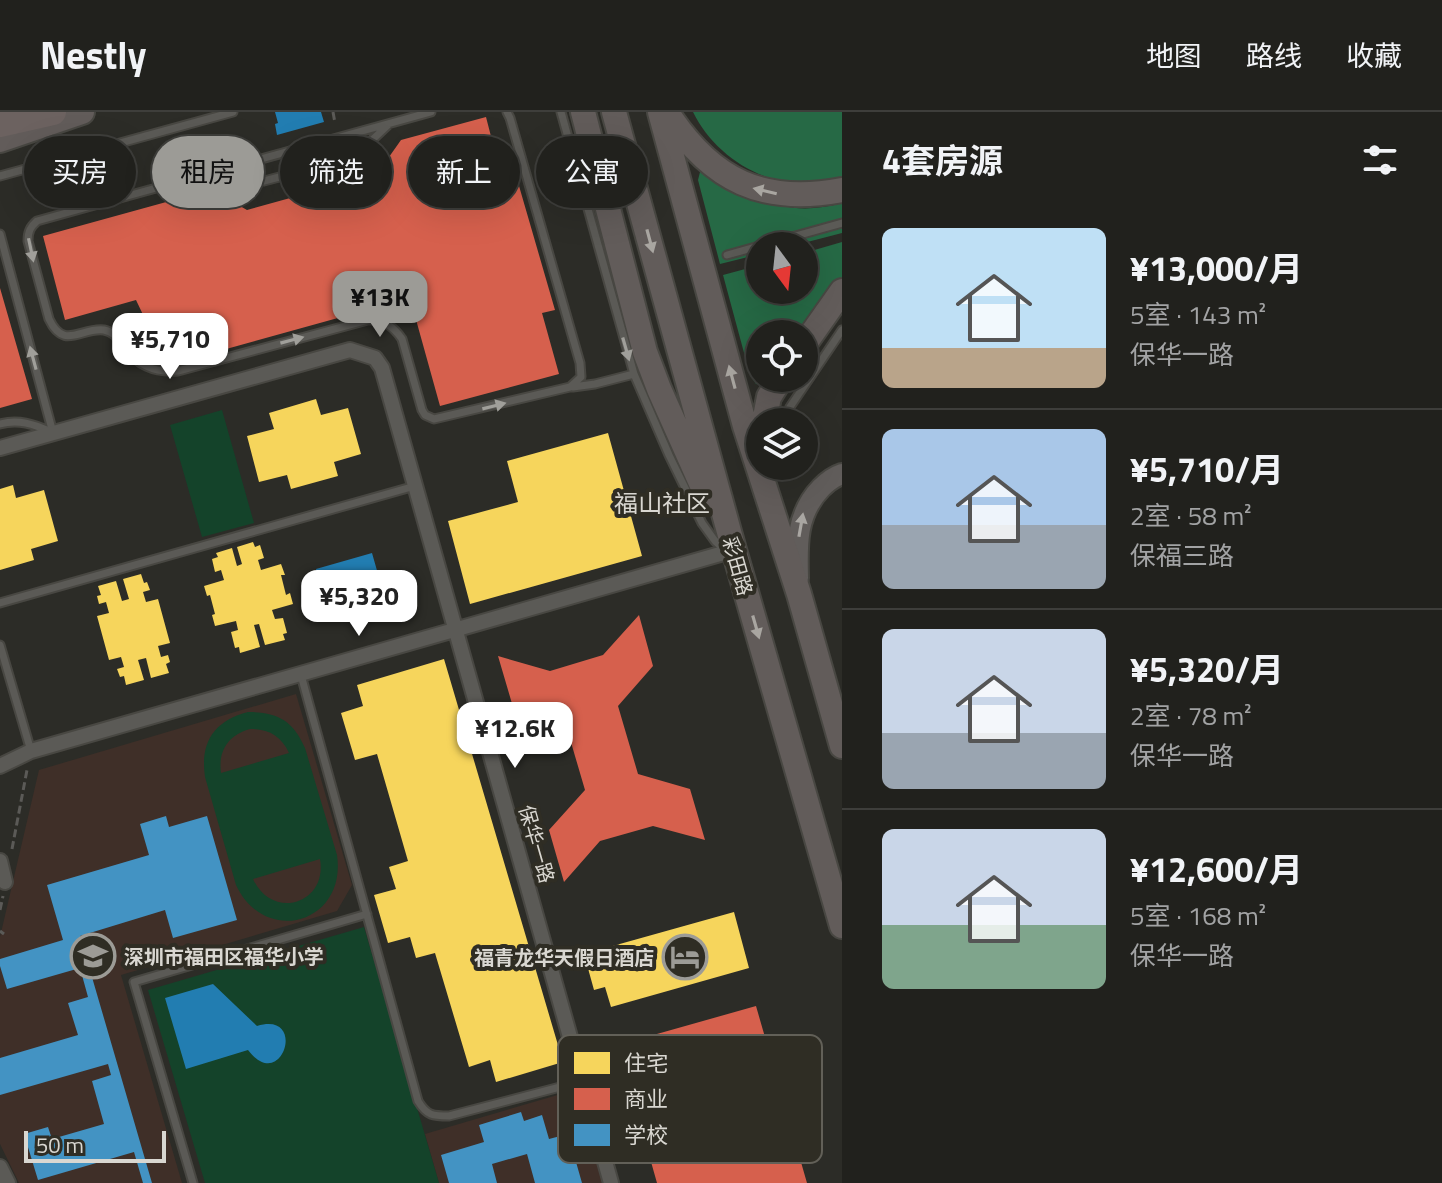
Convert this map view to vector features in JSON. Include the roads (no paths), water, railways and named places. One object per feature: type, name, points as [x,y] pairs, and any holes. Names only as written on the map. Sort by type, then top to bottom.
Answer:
[{"type":"highway","points":[[0,124],[53,112]]},
{"type":"main road","points":[[0,140],[82,112]]},
{"type":"main road","points":[[583,112],[645,352],[699,483],[734,550]]},
{"type":"main road","name":"彩田路","points":[[614,112],[734,550],[842,926]]},
{"type":"main road","points":[[660,112],[746,428]]},
{"type":"main road","points":[[667,112],[684,138],[704,158],[750,187],[781,194],[816,195],[842,190]]},
{"type":"main road","points":[[818,325],[842,291]]},
{"type":"main road","points":[[768,480],[842,746]]},
{"type":"street","name":"保华一路","points":[[53,433],[350,350],[375,358],[382,368],[570,1035]]},
{"type":"street","points":[[0,448],[53,433]]},
{"type":"street","points":[[799,594],[797,554],[804,510],[832,477],[842,474]]},
{"type":"street","points":[[0,766],[31,751],[734,550]]},
{"type":"street","points":[[0,861],[3,884]]},
{"type":"street","name":"保华一路","points":[[606,1163],[611,1183]]},
{"type":"street","points":[[0,1167],[8,1183]]},
{"type":"lane","points":[[0,176],[233,112]]},
{"type":"lane","points":[[264,158],[431,112]]},
{"type":"lane","points":[[507,112],[581,370],[585,379],[595,384]]},
{"type":"lane","points":[[561,112],[634,374],[702,523],[723,548],[734,550]]},
{"type":"lane","points":[[264,181],[354,157],[389,123]]},
{"type":"lane","points":[[152,189],[43,219],[31,226],[28,241],[49,319],[58,333],[74,336],[108,331],[116,335],[135,360],[147,368],[162,372],[178,371],[376,319],[396,329],[402,339],[422,410],[434,419],[634,374]]},
{"type":"lane","points":[[727,255],[842,223]]},
{"type":"lane","points":[[0,234],[53,433]]},
{"type":"lane","points":[[609,288],[619,285]]},
{"type":"lane","points":[[790,408],[842,330]]},
{"type":"lane","points":[[570,387],[581,377],[581,370]]},
{"type":"lane","points":[[0,424],[23,422],[53,433]]},
{"type":"lane","points":[[0,603],[415,486]]},
{"type":"lane","points":[[0,645],[31,751]]},
{"type":"lane","points":[[300,674],[418,1101],[424,1110],[434,1116],[449,1116],[558,1088]]},
{"type":"lane","points":[[193,1183],[134,982],[367,914]]},
{"type":"water","points":[[275,112],[321,112],[324,122],[277,135]]},
{"type":"water","points":[[372,553],[382,588],[359,595],[362,609],[344,614],[325,604],[316,569]]},
{"type":"water","points":[[213,984],[257,1026],[273,1024],[282,1029],[286,1038],[279,1058],[271,1063],[260,1061],[248,1050],[186,1069],[165,998]]},
{"type":"place","name":"深圳市福田区福华小学","points":[[93,956]]},
{"type":"place","name":"福青龙华天假日酒店","points":[[685,957]]},
{"type":"district","name":"福山社区","points":[[662,503]]}]
